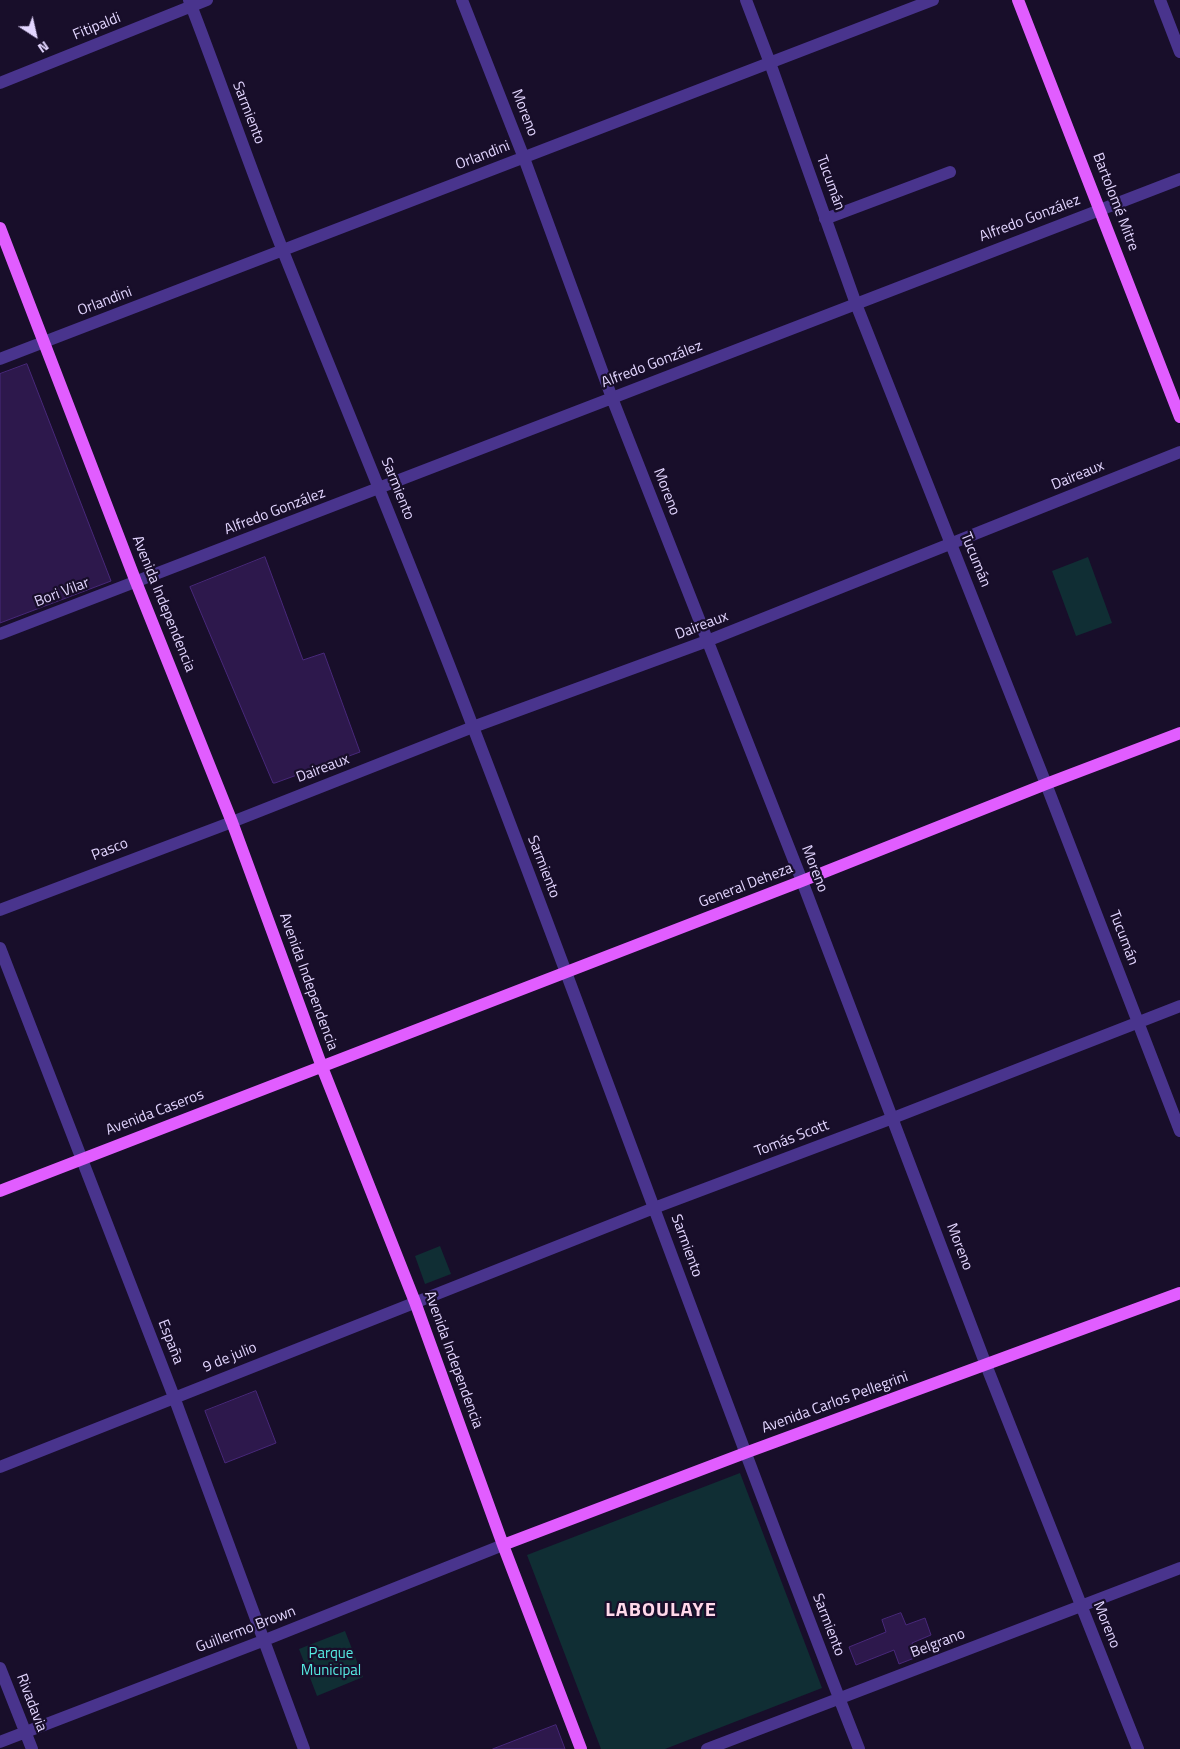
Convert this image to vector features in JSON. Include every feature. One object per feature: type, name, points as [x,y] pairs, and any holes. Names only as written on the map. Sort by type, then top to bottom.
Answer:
[{"type":"main road","name":"Bartolomé Mitre","points":[[1018,0],[1180,417]]},
{"type":"main road","name":"Avenida Independencia","points":[[0,228],[136,582],[232,822],[322,1066],[416,1302],[503,1546],[581,1749]]},
{"type":"main road","name":"General Deheza","points":[[322,1066],[566,973],[1180,733]]},
{"type":"main road","name":"Avenida Caseros","points":[[0,1191],[322,1066]]},
{"type":"main road","name":"Avenida Carlos Pellegrini","points":[[503,1546],[745,1453],[1180,1293]]},
{"type":"street","name":"Fitipaldi","points":[[0,83],[190,3],[206,0]]},
{"type":"street","name":"Moreno","points":[[462,0],[524,158],[612,398],[802,881],[986,1365],[1138,1749]]},
{"type":"street","name":"Tucumán","points":[[746,0],[856,304],[1046,784],[1180,1131]]},
{"type":"street","name":"Orlandini","points":[[0,359],[933,0]]},
{"type":"street","points":[[1160,0],[1180,52]]},
{"type":"street","name":"Sarmiento","points":[[190,3],[283,250],[380,488],[473,727],[745,1453],[859,1749]]},
{"type":"street","points":[[825,219],[950,172]]},
{"type":"street","name":"Alfredo González","points":[[136,582],[1180,179]]},
{"type":"street","name":"Daireaux","points":[[232,822],[473,727],[707,642],[1180,452]]},
{"type":"street","name":"Bori Vilar","points":[[0,634],[136,582]]},
{"type":"street","name":"Pasco","points":[[0,910],[232,822]]},
{"type":"street","name":"España","points":[[0,948],[174,1397],[304,1749]]},
{"type":"street","name":"Tomás Scott","points":[[416,1302],[654,1208],[893,1118],[1180,1006]]},
{"type":"street","name":"9 de julio","points":[[0,1467],[416,1302]]},
{"type":"street","name":"Guillermo Brown","points":[[0,1742],[503,1546]]},
{"type":"street","name":"Belgrano","points":[[707,1749],[1180,1568]]},
{"type":"street","name":"Rivadavia","points":[[0,1668],[32,1749]]},
{"type":"green space","points":[[1088,557],[1112,623],[1076,636],[1052,571]]},
{"type":"green space","points":[[440,1246],[451,1274],[425,1284],[415,1256]]},
{"type":"green space","points":[[740,1473],[822,1688],[665,1749],[601,1749],[527,1555]]},
{"type":"green space","name":"Parque Municipal","points":[[345,1631],[363,1677],[317,1696],[299,1649]]},
{"type":"building","points":[[27,364],[111,581],[0,623],[0,374]]},
{"type":"building","points":[[265,557],[303,660],[324,653],[360,752],[275,783],[273,783],[190,587]]},
{"type":"building","points":[[256,1391],[276,1443],[225,1463],[205,1411]]},
{"type":"building","points":[[901,1613],[906,1625],[925,1618],[931,1635],[912,1643],[917,1657],[899,1664],[894,1650],[856,1665],[849,1647],[886,1632],[882,1620]]},
{"type":"building","points":[[556,1725],[565,1749],[493,1749]]},
{"type":"district","name":"LABOULAYE","points":[[661,1611]]}]
